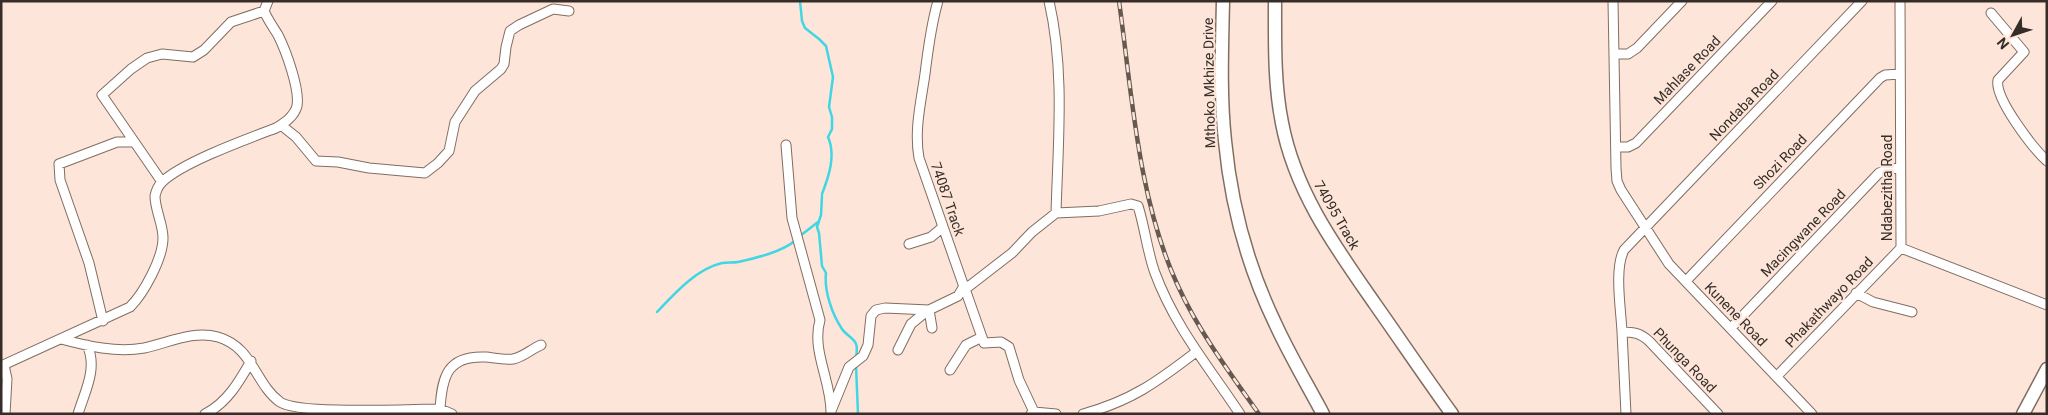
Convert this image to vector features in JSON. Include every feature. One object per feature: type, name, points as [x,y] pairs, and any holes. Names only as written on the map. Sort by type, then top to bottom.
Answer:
[{"type":"street","points":[[264,12],[268,1]]},
{"type":"street","name":"74087 Track","points":[[938,1],[931,29],[917,132],[919,158],[982,337]]},
{"type":"street","points":[[1049,1],[1059,65],[1060,122],[1056,213]]},
{"type":"street","name":"Mthoko Mkhize Drive","points":[[1223,1],[1222,104],[1224,140],[1237,215],[1259,287],[1274,322],[1323,414]]},
{"type":"street","name":"74095 Track","points":[[1275,1],[1278,94],[1282,124],[1300,182],[1330,238],[1452,414]]},
{"type":"street","name":"Kunene Road","points":[[1613,1],[1617,182],[1662,255],[1812,414]]},
{"type":"street","points":[[1614,54],[1628,54],[1637,48],[1682,1]]},
{"type":"street","name":"Mahlase Road","points":[[1616,147],[1628,147],[1636,143],[1772,1]]},
{"type":"street","name":"Nondaba Road","points":[[1646,228],[1862,1]]},
{"type":"street","name":"Ndabezitha Road","points":[[1900,1],[1900,248],[2047,304]]},
{"type":"street","points":[[281,125],[296,137],[316,161],[425,173],[449,151],[455,122],[475,91],[501,69],[504,64],[510,31],[553,9],[569,10]]},
{"type":"street","points":[[5,414],[7,379],[2,365],[103,321],[130,308],[138,300],[158,262],[162,248],[163,236],[155,196],[156,190],[162,182],[192,164],[281,125],[293,115],[297,107],[297,95],[286,54],[264,12]]},
{"type":"street","points":[[162,182],[102,97],[104,92],[147,58],[162,54],[194,57],[204,50],[231,22],[264,12]]},
{"type":"street","points":[[1991,13],[2024,52],[1998,80],[1998,90],[2031,144],[2047,161]]},
{"type":"street","name":"Shozi Road","points":[[1686,281],[1880,78],[1885,75],[1900,74]]},
{"type":"street","points":[[103,321],[89,263],[60,180],[58,168],[62,163],[113,143],[122,141],[134,142]]},
{"type":"street","points":[[786,144],[792,218],[820,320],[817,331],[818,343],[831,412]]},
{"type":"street","name":"Macingwane Road","points":[[1731,328],[1879,173],[1889,169],[1900,168]]},
{"type":"street","points":[[898,350],[911,324],[928,310],[958,296],[964,286],[968,287],[1012,253],[1032,232],[1056,213],[1099,211],[1131,204],[1138,206],[1155,273],[1181,328],[1240,414]]},
{"type":"street","points":[[909,244],[931,237],[943,228]]},
{"type":"street","points":[[1626,414],[1619,267],[1624,250],[1646,228]]},
{"type":"street","name":"Phakathwayo Road","points":[[1777,376],[1900,248]]},
{"type":"street","points":[[1856,293],[1873,302],[1912,312]]},
{"type":"street","points":[[831,412],[849,367],[863,356],[868,344],[871,316],[876,310],[885,308],[928,310]]},
{"type":"street","points":[[928,310],[932,328]]},
{"type":"street","name":"Phunga Road","points":[[1622,332],[1637,332],[1644,337],[1718,414]]},
{"type":"street","points":[[61,339],[119,350],[143,348],[192,335],[217,337],[230,342],[251,361],[274,396],[281,402],[303,411],[440,409],[452,414]]},
{"type":"street","points":[[950,370],[966,345],[982,337],[984,343],[1001,342],[1009,347],[1032,413],[1056,414]]},
{"type":"street","points":[[78,414],[90,377],[91,358],[87,345]]},
{"type":"street","points":[[440,409],[442,382],[448,371],[457,363],[479,357],[512,359],[524,355],[541,345]]},
{"type":"street","points":[[1083,414],[1121,402],[1145,390],[1196,352]]},
{"type":"street","points":[[205,414],[226,399],[251,361]]},
{"type":"street","points":[[2022,414],[2047,370]]},
{"type":"waterway","points":[[800,1],[802,21],[805,28],[826,46],[833,77],[829,107],[832,117],[832,129],[828,137],[831,158],[829,173],[822,194]]},
{"type":"waterway","points":[[822,196],[821,215],[817,227],[822,266],[826,273],[828,295],[838,323],[856,344],[856,360]]},
{"type":"waterway","points":[[800,236],[818,222]]},
{"type":"waterway","points":[[657,312],[694,276],[712,266],[753,259],[784,248],[796,240]]},
{"type":"waterway","points":[[856,365],[858,414]]},
{"type":"railway","points":[[1119,1],[1138,146],[1145,183],[1165,253],[1178,286],[1195,320],[1259,414]]}]
